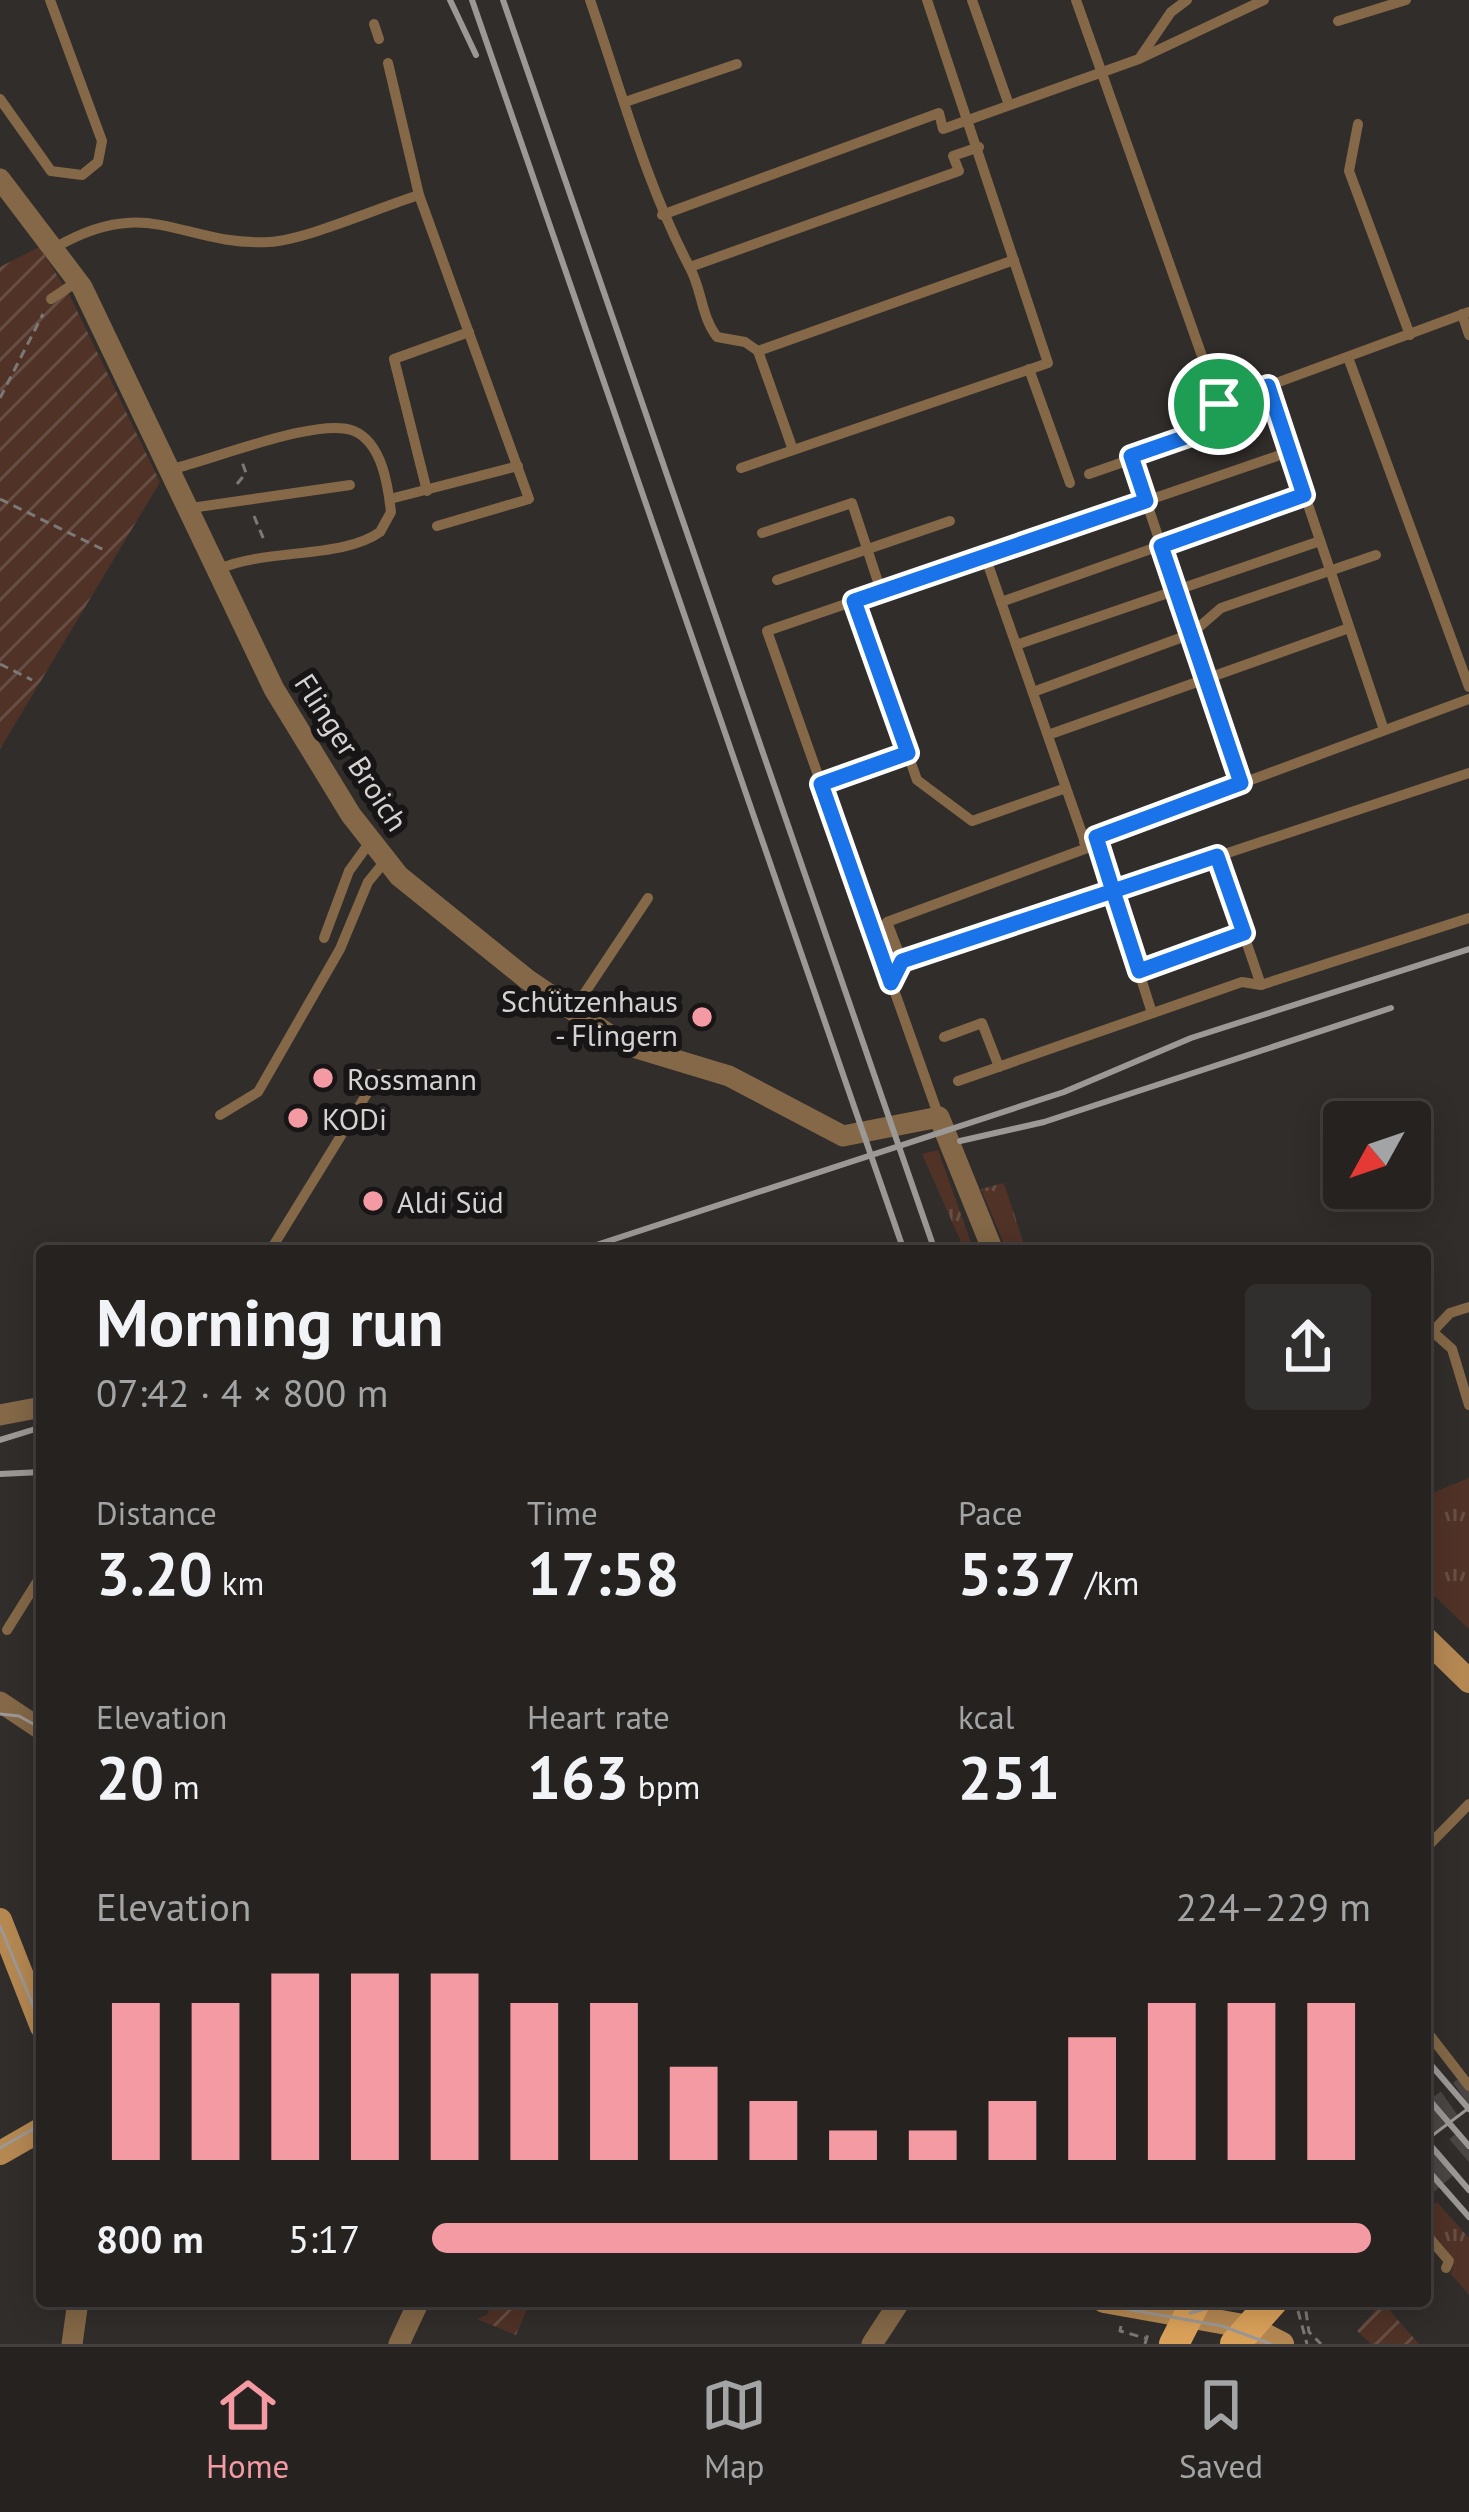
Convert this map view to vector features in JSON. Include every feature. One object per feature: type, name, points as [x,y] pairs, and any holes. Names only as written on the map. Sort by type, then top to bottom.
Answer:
[{"type":"main road","points":[[1242,2336],[1286,2307]]},
{"type":"main road","points":[[1153,2339],[1192,2308]]},
{"type":"street","name":"Flinger Broich","points":[[0,179],[78,280],[274,689],[370,842],[423,900],[572,1012],[623,1044],[739,1082],[853,1138],[939,1117]]},
{"type":"street","points":[[939,1117],[990,1245]]},
{"type":"street","points":[[0,1414],[36,1408]]},
{"type":"street","points":[[1431,1644],[1469,1681]]},
{"type":"street","points":[[0,1702],[36,1726]]},
{"type":"street","points":[[0,1920],[36,2011]]},
{"type":"street","points":[[0,2153],[36,2132]]},
{"type":"street","points":[[72,2344],[77,2307]]},
{"type":"street","points":[[399,2344],[416,2307]]},
{"type":"street","points":[[872,2344],[896,2307]]},
{"type":"street","points":[[1192,2308],[1242,2336],[1282,2344]]},
{"type":"lane","points":[[0,99],[51,171],[82,175],[98,162],[102,142],[50,0]]},
{"type":"lane","points":[[590,0],[662,215],[690,267],[717,337],[746,342],[758,352],[793,450]]},
{"type":"lane","points":[[741,468],[1048,363],[927,0]]},
{"type":"lane","points":[[972,0],[1009,105]]},
{"type":"lane","points":[[1076,0],[1219,404],[1209,429],[1089,474]]},
{"type":"lane","points":[[1139,59],[1171,12],[1187,0]]},
{"type":"lane","points":[[1338,21],[1406,0]]},
{"type":"lane","points":[[662,215],[938,113],[943,129],[1139,59],[1258,1]]},
{"type":"lane","points":[[374,24],[380,39]]},
{"type":"lane","points":[[388,63],[419,195],[530,499],[437,526]]},
{"type":"lane","points":[[625,102],[737,64]]},
{"type":"lane","points":[[1358,124],[1349,171],[1410,335]]},
{"type":"lane","points":[[690,267],[958,171],[953,156],[979,147]]},
{"type":"lane","points":[[56,247],[91,227],[132,220],[271,242],[419,195]]},
{"type":"lane","points":[[758,352],[1014,260]]},
{"type":"lane","points":[[51,299],[78,280]]},
{"type":"lane","points":[[1219,404],[1349,360],[1466,313],[1469,335]]},
{"type":"lane","points":[[427,491],[394,359],[469,332]]},
{"type":"lane","points":[[1349,360],[1469,687]]},
{"type":"lane","points":[[1030,369],[1070,484]]},
{"type":"lane","points":[[1268,386],[1384,730]]},
{"type":"lane","points":[[172,469],[339,427],[365,438],[377,453],[389,500],[388,524],[373,538],[294,555],[276,552],[219,569]]},
{"type":"lane","points":[[939,1117],[767,631],[1289,452]]},
{"type":"lane","points":[[1132,459],[1241,783]]},
{"type":"lane","points":[[389,500],[518,466]]},
{"type":"lane","points":[[191,508],[236,497],[277,499],[350,485]]},
{"type":"lane","points":[[1001,602],[1304,495]]},
{"type":"lane","points":[[761,533],[852,503],[881,591]]},
{"type":"lane","points":[[777,580],[950,521]]},
{"type":"lane","points":[[1016,645],[1320,541]]},
{"type":"lane","points":[[1033,692],[1191,634],[1221,608],[1376,555]]},
{"type":"lane","points":[[985,556],[1066,788],[1113,891],[1152,1013]]},
{"type":"lane","points":[[854,601],[921,785],[972,821],[1066,788]]},
{"type":"lane","points":[[1048,735],[1349,628]]},
{"type":"lane","points":[[902,961],[887,922],[1469,698]]},
{"type":"lane","points":[[821,784],[908,753]]},
{"type":"lane","points":[[891,983],[902,961],[1469,773]]},
{"type":"lane","points":[[325,938],[349,871],[370,842]]},
{"type":"lane","points":[[1217,856],[1261,986]]},
{"type":"lane","points":[[220,1114],[258,1092],[340,949],[368,882],[386,860]]},
{"type":"lane","points":[[572,1012],[648,898]]},
{"type":"lane","points":[[958,1081],[1242,982],[1261,986],[1469,918]]},
{"type":"lane","points":[[1139,971],[1244,933]]},
{"type":"lane","points":[[944,1037],[982,1023],[999,1066]]},
{"type":"lane","points":[[274,1245],[379,1074]]},
{"type":"lane","points":[[1431,1326],[1469,1306]]},
{"type":"lane","points":[[1431,1328],[1452,1349],[1469,1406]]},
{"type":"lane","points":[[8,1630],[36,1584]]},
{"type":"lane","points":[[1431,1843],[1469,1804]]},
{"type":"lane","points":[[1431,2037],[1469,2086]]},
{"type":"lane","points":[[1431,2240],[1449,2261],[1446,2268]]},
{"type":"path","points":[[0,398],[51,299]]},
{"type":"path","points":[[0,499],[106,551]]},
{"type":"path","points":[[0,664],[32,680]]},
{"type":"path","points":[[1431,2199],[1436,2195]]},
{"type":"path","points":[[1291,2307],[1307,2344]]},
{"type":"path","points":[[1292,2307],[1321,2344]]},
{"type":"path","points":[[1121,2325],[1120,2331],[1153,2339]]},
{"type":"green space","points":[[39,247],[68,292],[160,482],[0,749],[0,267]]},
{"type":"green space","points":[[938,1150],[972,1245],[962,1245],[922,1154]]},
{"type":"green space","points":[[1004,1183],[1024,1245],[1004,1245],[981,1189]]},
{"type":"green space","points":[[1469,1478],[1469,1629],[1431,1593],[1431,1494]]},
{"type":"green space","points":[[1437,2202],[1469,2238],[1469,2295],[1451,2274],[1454,2261],[1431,2235],[1431,2208]]},
{"type":"green space","points":[[490,2307],[527,2309],[516,2335],[477,2319],[487,2315]]},
{"type":"green space","points":[[1378,2307],[1386,2307],[1419,2344],[1371,2344],[1357,2331]]},
{"type":"tunnel","points":[[1431,2117],[1469,2090]]},
{"type":"tunnel","points":[[1431,2175],[1469,2142]]},
{"type":"tram line","points":[[0,1714],[19,1716],[36,1726]]},
{"type":"tram line","points":[[0,1926],[36,2013]]},
{"type":"tram line","points":[[1431,2136],[1469,2108]]},
{"type":"tram line","points":[[0,2148],[36,2127]]},
{"type":"tram line","points":[[1115,2307],[1222,2326],[1271,2344]]},
{"type":"tram line","points":[[1190,2313],[1212,2307]]},
{"type":"railway","points":[[450,0],[476,55]]},
{"type":"railway","points":[[472,0],[902,1245]]},
{"type":"railway","points":[[503,0],[933,1245]]},
{"type":"railway","points":[[596,1245],[1064,1092],[1191,1038],[1469,949]]},
{"type":"railway","points":[[960,1141],[1044,1122],[1391,1008]]},
{"type":"railway","points":[[0,1440],[36,1429]]},
{"type":"railway","points":[[0,1474],[36,1472]]},
{"type":"railway","points":[[1431,2065],[1469,2109]]},
{"type":"railway","points":[[1431,2102],[1469,2146]]},
{"type":"railway","points":[[1431,2146],[1469,2190]]},
{"type":"railway","points":[[1431,2174],[1469,2217]]},
{"type":"place","name":"Schützenhaus - Flingern","points":[[702,1017]]},
{"type":"place","name":"Rossmann","points":[[323,1078]]},
{"type":"place","name":"KODi","points":[[298,1118]]},
{"type":"place","name":"Aldi Süd","points":[[373,1201]]},
{"type":"route","points":[[1219,404],[1209,429],[1131,456],[1146,501],[854,601],[908,753],[821,784],[891,983],[902,961],[1113,891],[1139,971],[1244,933],[1217,856],[1113,891],[1096,837],[1241,783],[1161,546],[1304,495],[1268,386],[1219,404]]}]
